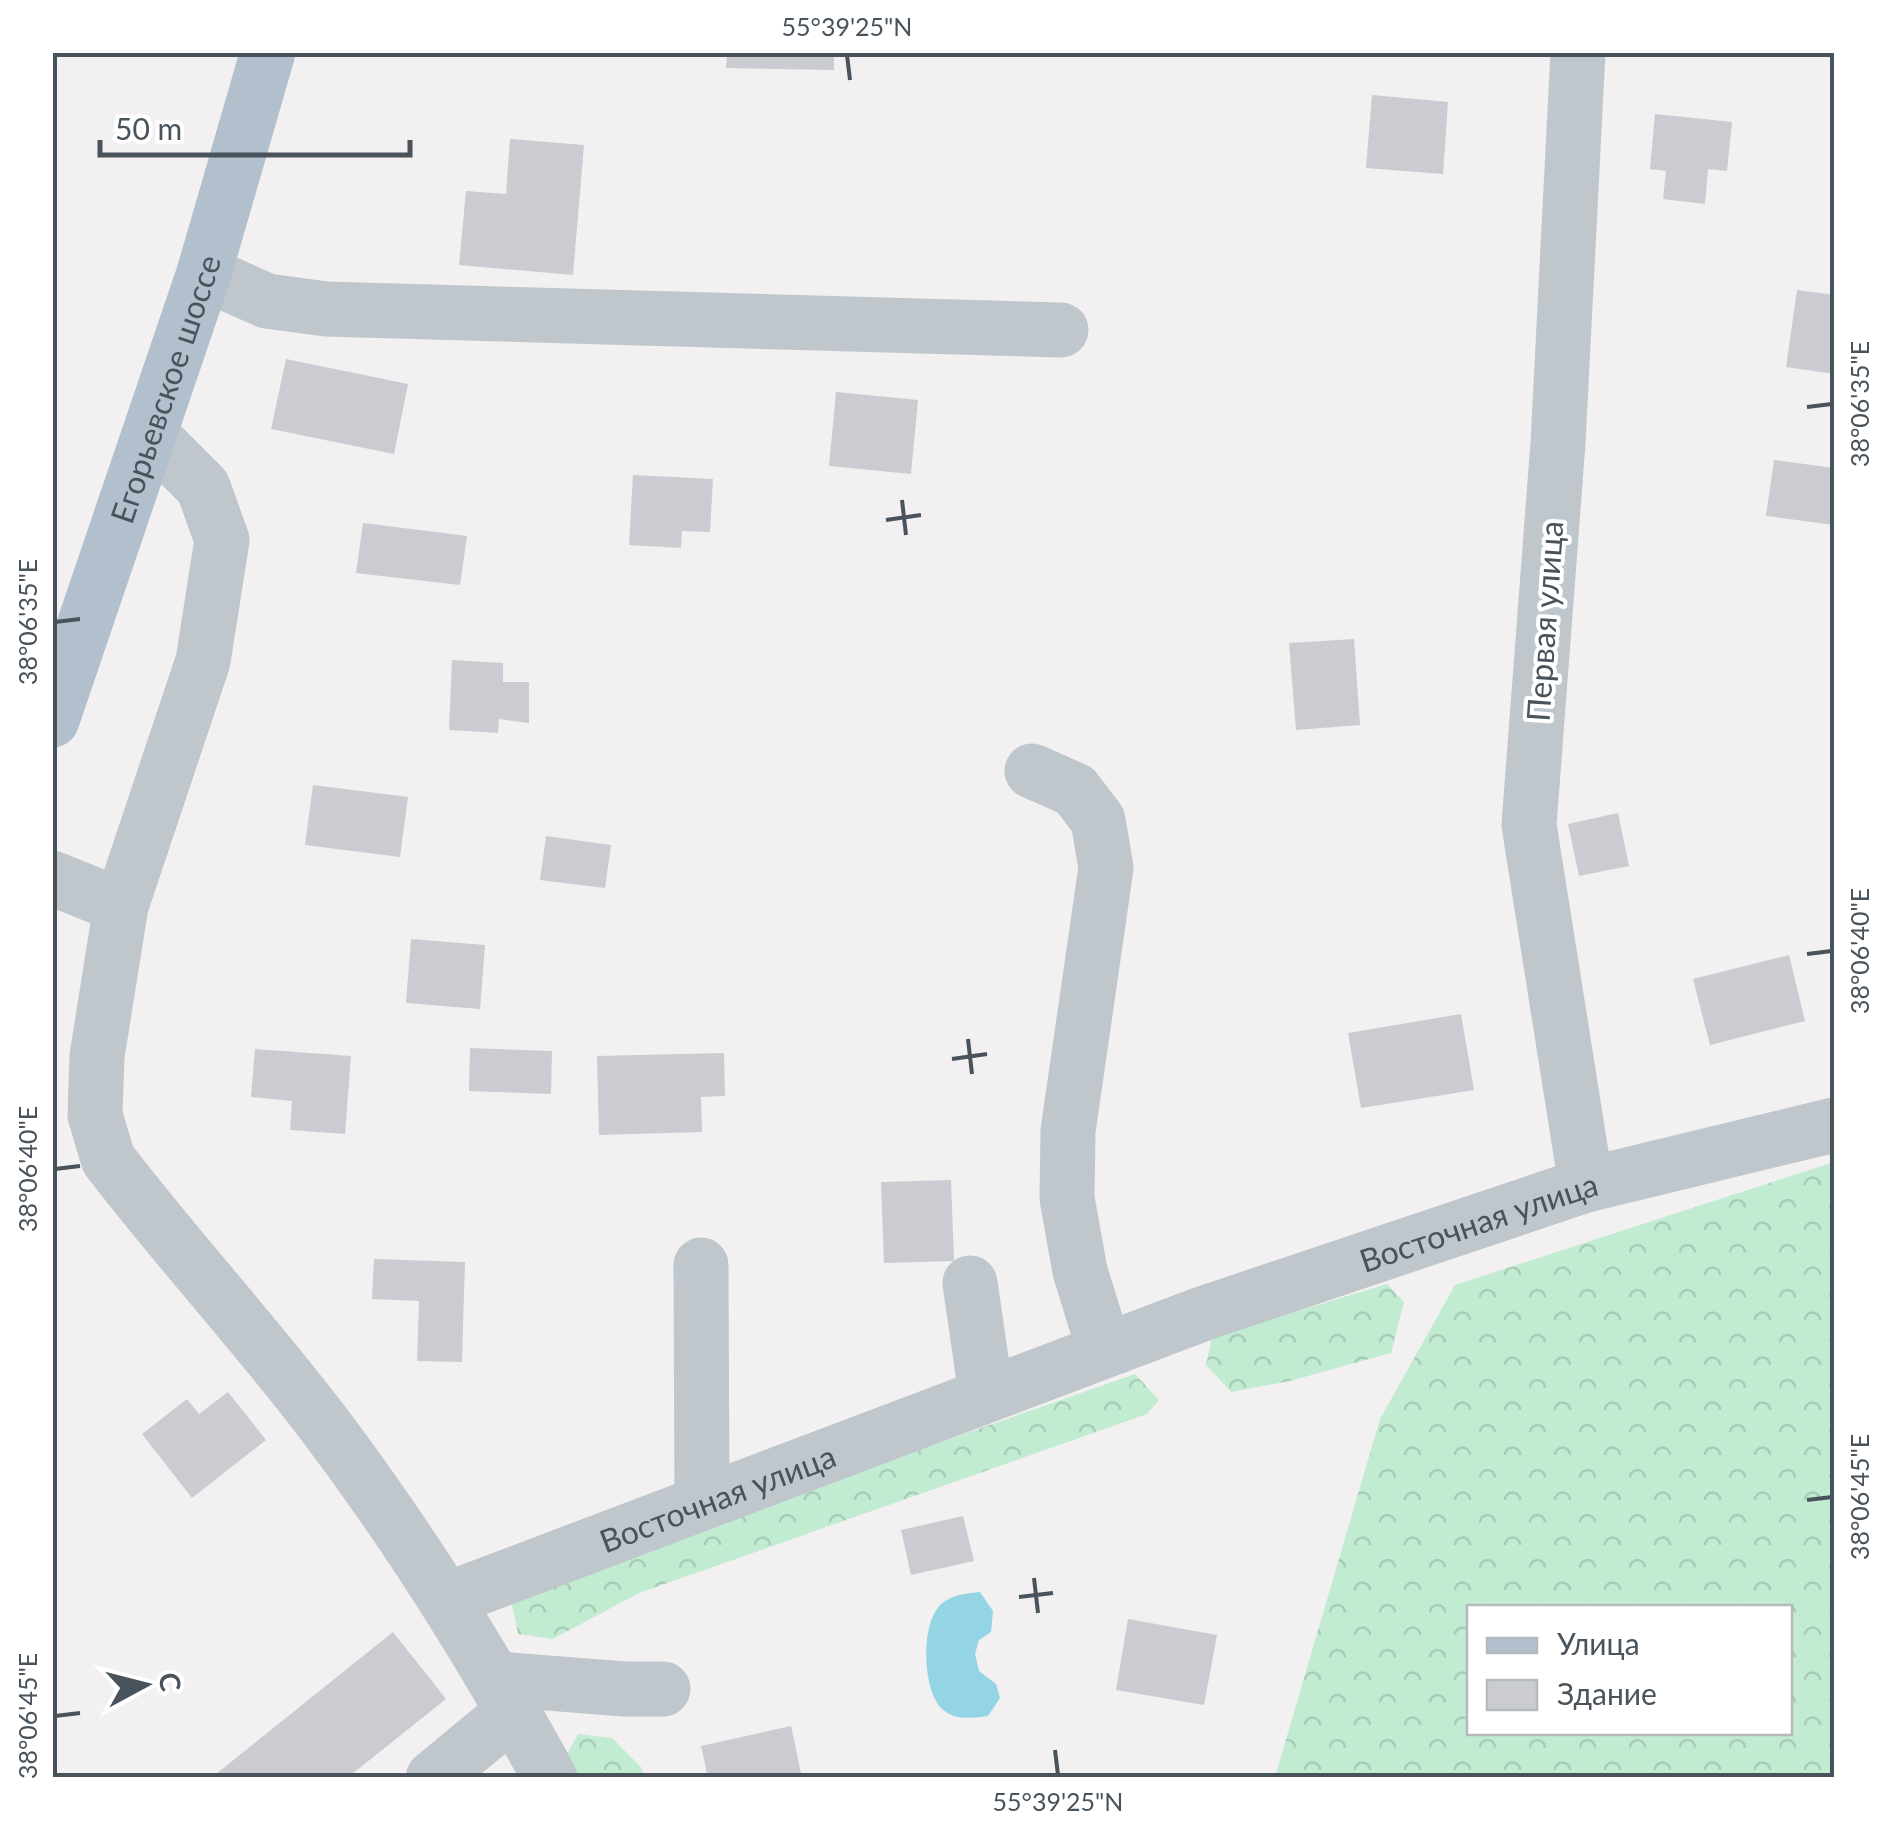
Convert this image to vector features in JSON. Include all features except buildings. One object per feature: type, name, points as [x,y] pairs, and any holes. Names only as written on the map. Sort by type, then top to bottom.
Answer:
[{"type":"main road","name":"Егорьевское шоссе","points":[[57,693],[204,274],[268,52]]},
{"type":"street","name":"Первая улица","points":[[1578,52],[1558,444],[1529,825],[1586,1186]]},
{"type":"street","points":[[204,274],[266,301],[326,309],[1061,330]]},
{"type":"street","points":[[150,434],[203,487],[222,540],[203,661],[122,906],[98,1056],[95,1115],[108,1158],[320,1420],[446,1600],[505,1695],[550,1778]]},
{"type":"street","points":[[1032,771],[1075,790],[1098,820],[1106,868],[1068,1131],[1067,1198],[1080,1271],[1104,1348]]},
{"type":"street","points":[[52,878],[122,906]]},
{"type":"street","name":"Восточная улица","points":[[446,1600],[1104,1348],[1586,1186],[1834,1125]]},
{"type":"street","points":[[701,1264],[702,1502]]},
{"type":"street","points":[[970,1283],[986,1394]]},
{"type":"street","points":[[433,1778],[505,1695],[663,1689]]},
{"type":"green space","points":[[1834,1162],[1834,1777],[1275,1777],[1380,1419],[1455,1285]]},
{"type":"green space","points":[[1387,1284],[1404,1302],[1391,1353],[1290,1381],[1231,1392],[1206,1365],[1212,1337]]},
{"type":"green space","points":[[1135,1374],[1159,1400],[1147,1414],[639,1593],[553,1639],[518,1634],[512,1605],[538,1583]]},
{"type":"green space","points":[[578,1734],[612,1738],[641,1767],[644,1777],[571,1777],[566,1756]]},
{"type":"water","points":[[980,1592],[993,1611],[991,1632],[979,1640],[975,1654],[979,1671],[996,1684],[1000,1698],[988,1716],[958,1717],[942,1709],[931,1689],[926,1660],[928,1631],[937,1609],[946,1601]]}]
